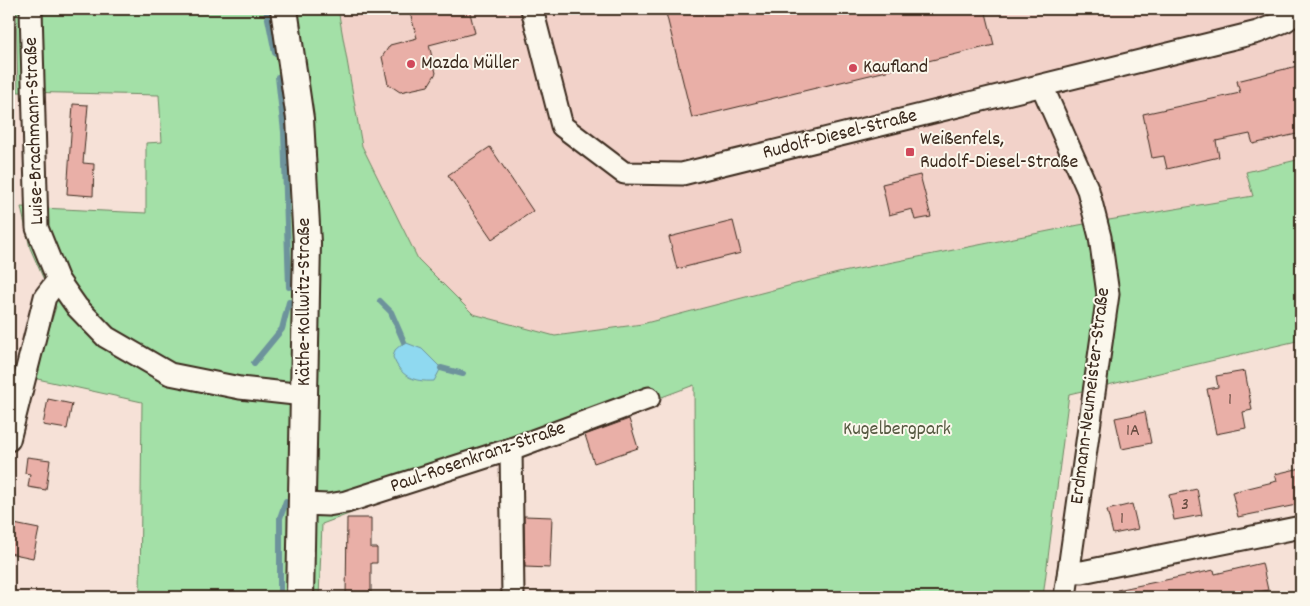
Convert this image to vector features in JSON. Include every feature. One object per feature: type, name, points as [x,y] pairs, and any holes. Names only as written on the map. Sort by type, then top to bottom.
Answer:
[{"type":"main road","name":"Käthe-Kollwitz-Straße","points":[[284,9],[296,91],[304,179],[307,243],[300,597]]},
{"type":"street","name":"Luise-Brachmann-Straße","points":[[31,9],[37,228],[58,280],[77,306],[106,337],[170,374],[240,388],[304,395]]},
{"type":"street","name":"Rudolf-Diesel-Straße","points":[[532,9],[562,126],[624,173],[682,174],[1258,32],[1285,21],[1301,10]]},
{"type":"street","name":"Erdmann-Neumeister-Straße","points":[[1042,86],[1088,190],[1100,237],[1108,294],[1065,597]]},
{"type":"street","points":[[9,440],[45,297],[58,280]]},
{"type":"street","name":"Paul-Rosenkranz-Straße","points":[[303,504],[346,502],[511,449],[649,398]]},
{"type":"street","points":[[511,449],[513,597]]},
{"type":"street","points":[[1069,571],[1082,572],[1301,527]]},
{"type":"shaded area","points":[[338,9],[1301,9],[1301,159],[1247,172],[1253,196],[1079,225],[838,273],[642,324],[555,336],[473,314],[418,259],[362,146]]},
{"type":"green space","name":"Kugelbergpark","points":[[16,9],[338,9],[362,146],[418,259],[473,314],[555,336],[642,324],[838,273],[1079,225],[1253,196],[1246,172],[1301,159],[1301,340],[1069,394],[1043,597],[695,597],[694,385],[322,524],[319,597],[140,597],[142,402],[33,378],[56,307],[30,248],[21,207],[146,213],[146,143],[162,142],[159,95],[18,92]]},
{"type":"water","points":[[404,342],[422,349],[441,368],[434,381],[409,377],[396,364],[393,357],[395,350]]},
{"type":"building","points":[[409,9],[469,9],[475,33],[429,45],[436,73],[428,86],[400,92],[388,84],[382,57],[390,45],[417,38]]},
{"type":"building","points":[[665,9],[985,9],[994,45],[692,118]]},
{"type":"building","points":[[1301,65],[1301,133],[1253,144],[1250,134],[1216,141],[1219,157],[1167,169],[1164,156],[1152,158],[1143,114],[1240,93],[1237,81]]},
{"type":"building","points":[[73,104],[88,105],[83,163],[94,164],[93,196],[67,194]]},
{"type":"building","points":[[490,147],[533,211],[492,239],[448,175]]},
{"type":"building","points":[[920,175],[931,217],[915,220],[912,209],[889,215],[882,184]]},
{"type":"building","points":[[733,221],[741,253],[677,269],[669,237]]},
{"type":"building","points":[[1245,371],[1252,410],[1243,412],[1246,428],[1216,434],[1207,389],[1218,387],[1216,376]]},
{"type":"building","points":[[48,399],[72,404],[67,429],[43,425]]},
{"type":"building","points":[[1145,412],[1151,443],[1122,449],[1115,418]]},
{"type":"building","points":[[629,419],[638,448],[594,463],[585,435]]},
{"type":"building","points":[[27,457],[50,460],[46,490],[28,487],[30,474],[25,473]]},
{"type":"building","points":[[1301,468],[1301,504],[1238,517],[1232,492],[1277,481],[1275,474]]},
{"type":"building","points":[[1197,489],[1202,515],[1174,520],[1169,495]]},
{"type":"building","points":[[1132,504],[1138,529],[1113,534],[1107,510]]},
{"type":"building","points":[[524,516],[552,517],[550,568],[525,567]]},
{"type":"building","points":[[347,518],[371,518],[371,548],[377,548],[377,563],[371,563],[371,597],[346,597]]},
{"type":"building","points":[[14,524],[39,529],[33,558],[9,553]]},
{"type":"building","points":[[1262,563],[1268,590],[1239,597],[1118,597],[1117,590],[1214,570],[1215,574]]},
{"type":"waterway","points":[[266,9],[275,53]]},
{"type":"waterway","points":[[278,77],[284,132],[289,287]]},
{"type":"waterway","points":[[380,301],[391,312],[404,342]]},
{"type":"waterway","points":[[254,363],[282,329],[289,302]]},
{"type":"waterway","points":[[441,368],[463,374]]},
{"type":"waterway","points":[[280,597],[280,518],[286,501]]},
{"type":"place","name":"Mazda Müller","points":[[411,64]]},
{"type":"place","name":"Kaufland","points":[[853,68]]},
{"type":"place","name":"Weißenfels, Rudolf-Diesel-Straße","points":[[910,152]]}]
